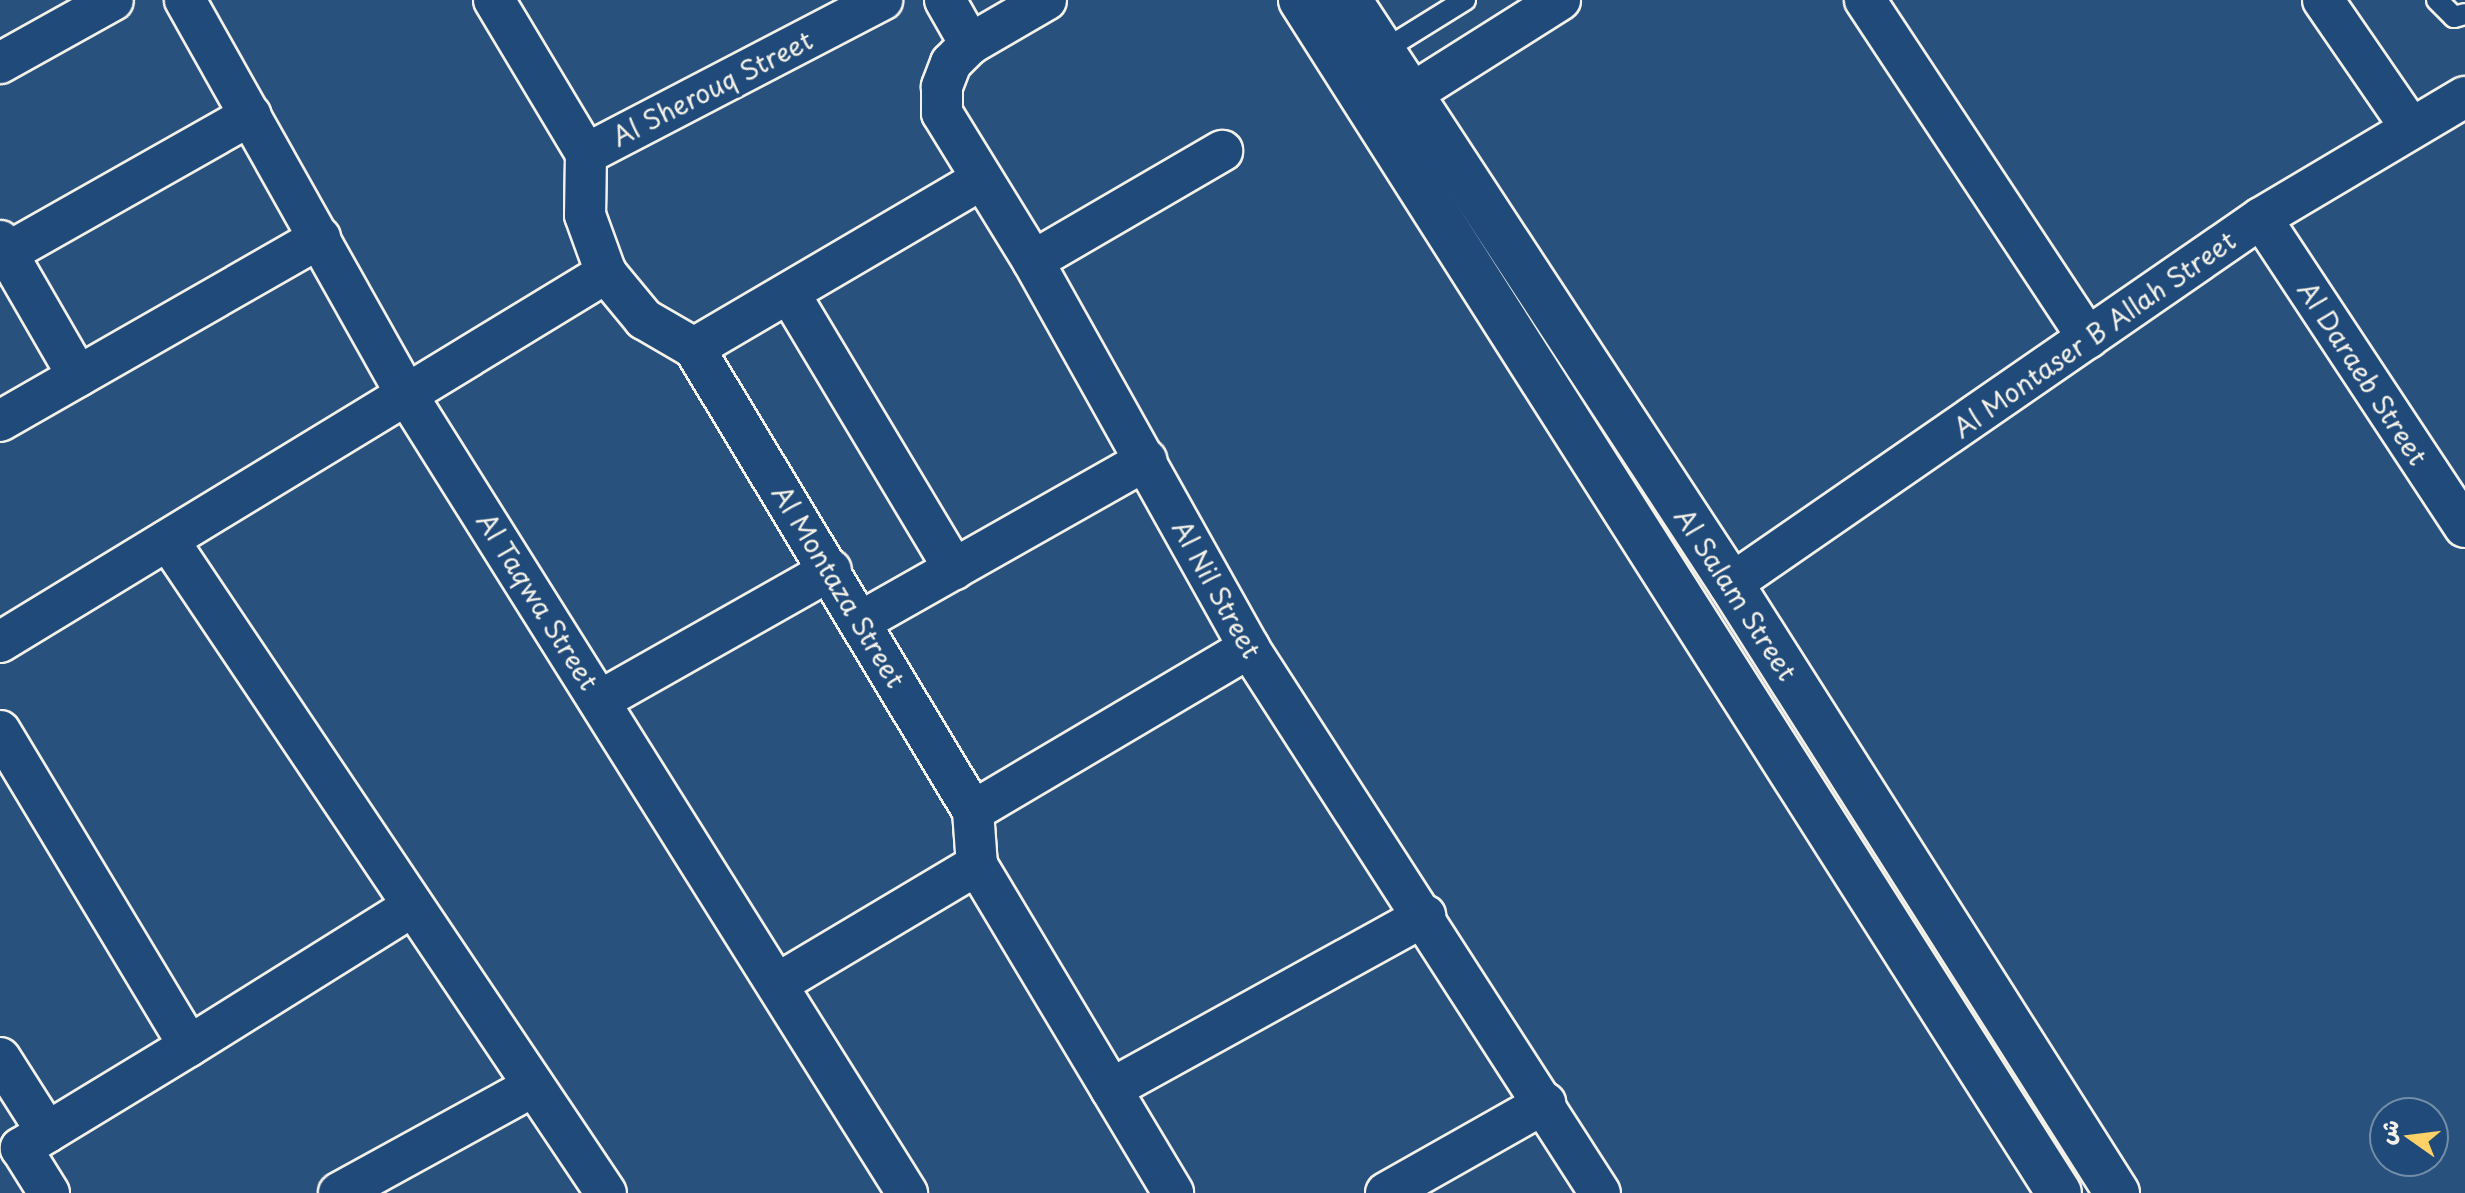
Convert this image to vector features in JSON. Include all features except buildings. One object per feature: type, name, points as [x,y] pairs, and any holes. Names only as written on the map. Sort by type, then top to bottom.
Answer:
[{"type":"street","points":[[0,63],[113,0]]},
{"type":"street","name":"Al Taqwa Street","points":[[185,0],[407,395],[601,700],[907,1193]]},
{"type":"street","points":[[494,0],[586,154]]},
{"type":"street","name":"Al Sherouq Street","points":[[586,154],[882,0]]},
{"type":"street","points":[[945,0],[970,44]]},
{"type":"street","name":"Al Nil Street","points":[[1046,0],[970,44],[951,63],[942,87],[942,113],[1033,261],[1249,648],[1425,916],[1600,1193]]},
{"type":"street","name":"Al Salam Street","points":[[1301,0],[2059,1193]]},
{"type":"street","name":"Al Salam Street","points":[[1349,0],[1408,96],[1731,584],[2117,1193]]},
{"type":"street","points":[[1408,96],[1560,0]]},
{"type":"street","points":[[1865,0],[2088,338]]},
{"type":"street","points":[[2323,0],[2411,128]]},
{"type":"street","name":"Al Montaser B Allah Street","points":[[1731,584],[2261,218],[2465,97]]},
{"type":"street","points":[[78,376],[4,247],[251,115]]},
{"type":"street","points":[[1033,261],[1222,151]]},
{"type":"street","name":"Al Montaza Street","points":[[586,154],[585,215],[606,273],[644,319],[694,348],[831,570],[973,811],[977,865],[1168,1191]]},
{"type":"street","points":[[694,348],[982,179]]},
{"type":"street","name":"Al Daraeb Street","points":[[2261,218],[2462,516]]},
{"type":"street","points":[[0,421],[320,238]]},
{"type":"street","points":[[0,642],[606,273]]},
{"type":"street","points":[[789,293],[954,569]]},
{"type":"street","points":[[860,622],[1146,460]]},
{"type":"street","points":[[168,540],[606,1193]]},
{"type":"street","points":[[601,700],[831,570]]},
{"type":"street","points":[[973,811],[1249,648]]},
{"type":"street","points":[[0,731],[189,1046]]},
{"type":"street","points":[[777,984],[977,865]]},
{"type":"street","points":[[23,1148],[413,906]]},
{"type":"street","points":[[1111,1089],[1425,916]]},
{"type":"street","points":[[0,1058],[23,1148],[49,1193]]},
{"type":"street","points":[[339,1193],[534,1086]]},
{"type":"street","points":[[1386,1193],[1545,1103]]},
{"type":"lane","points":[[1381,52],[1465,0]]},
{"type":"lane","points":[[2437,0],[2454,17],[2465,14]]}]
